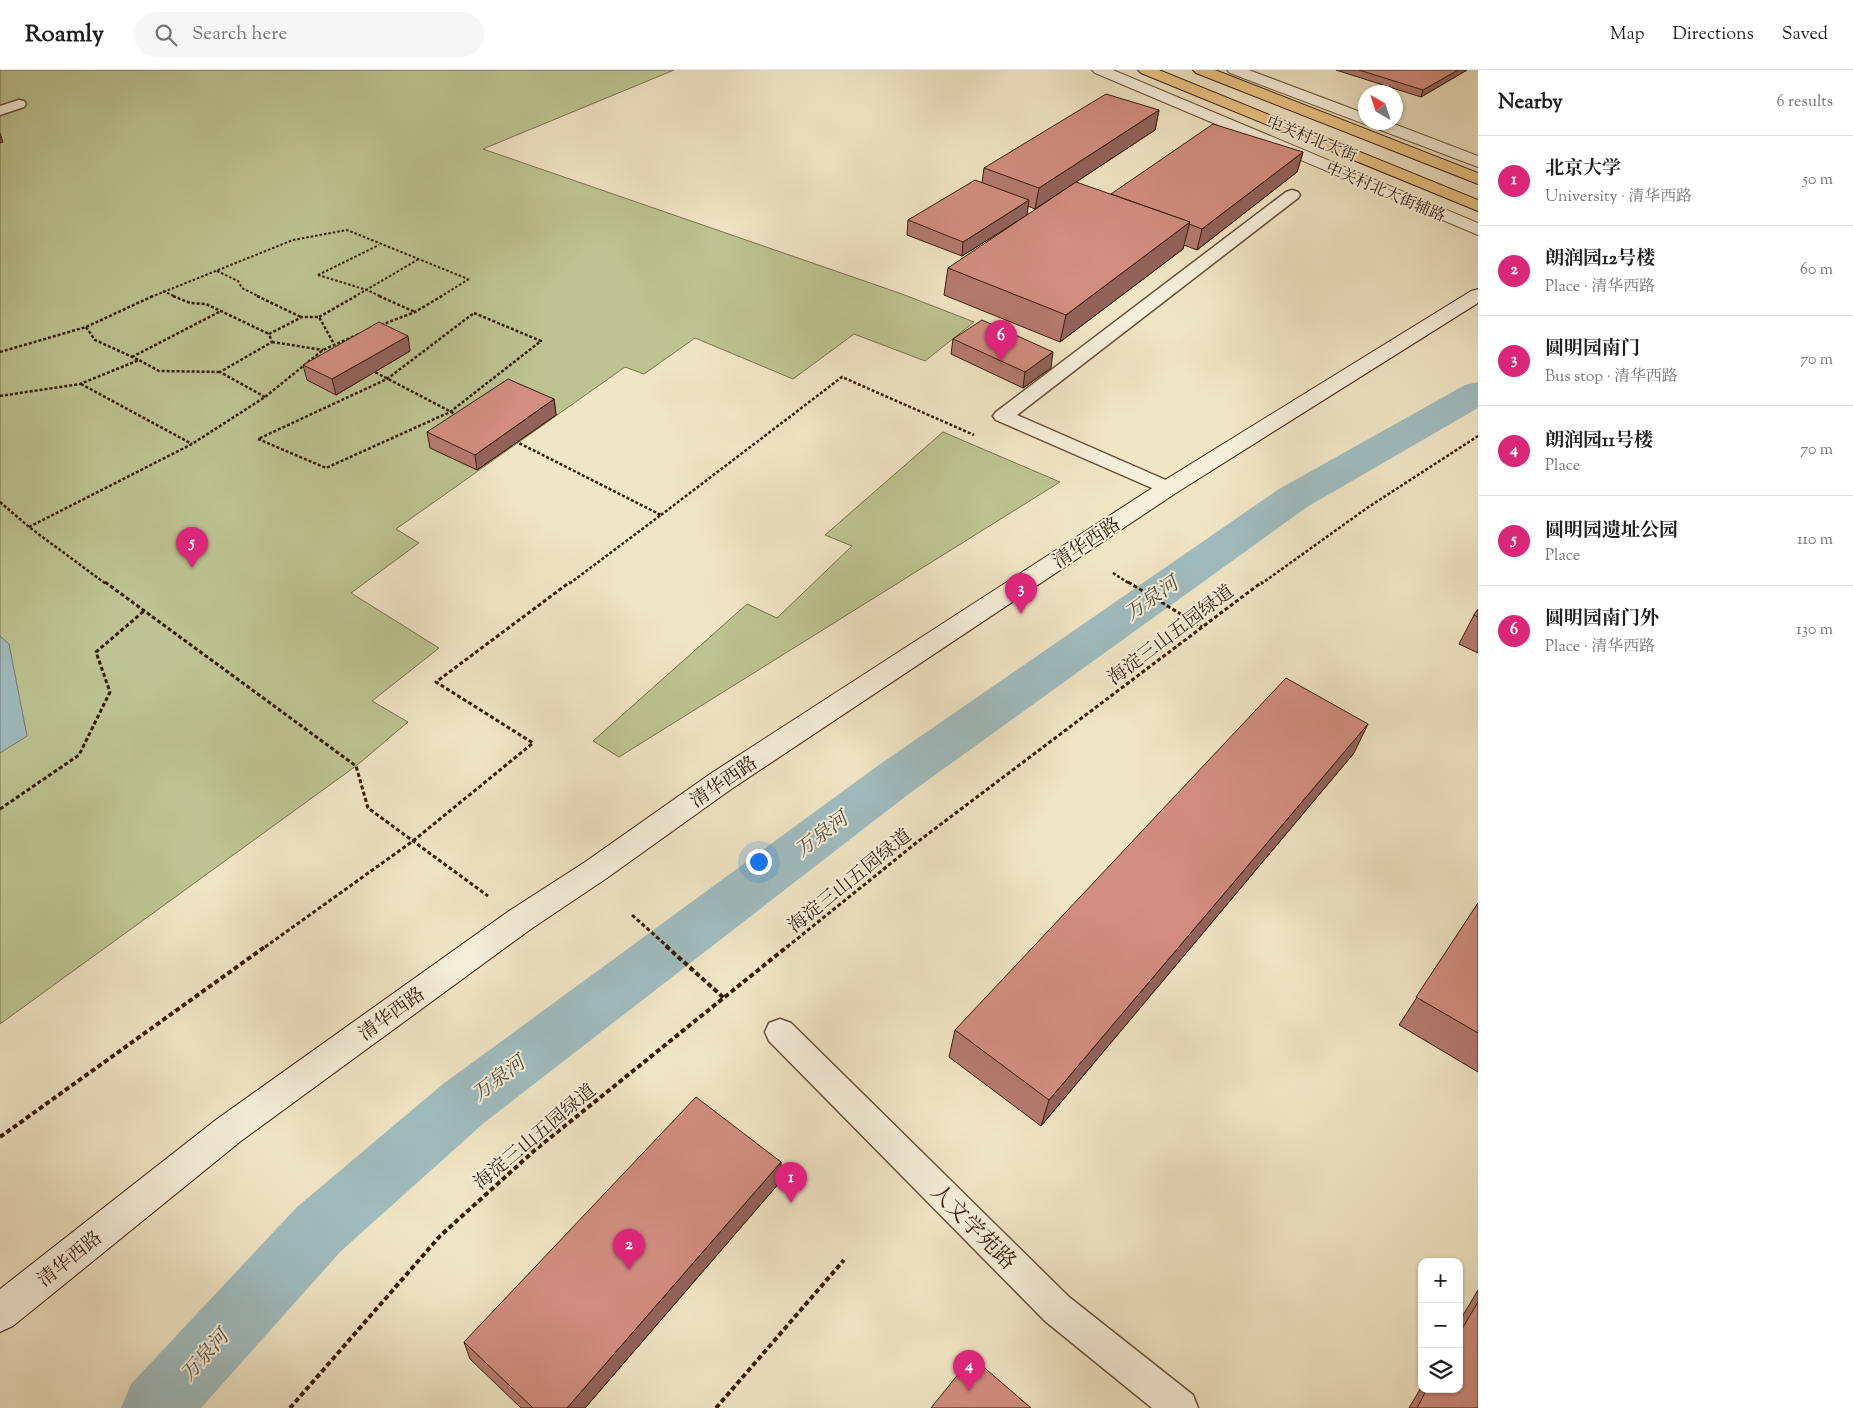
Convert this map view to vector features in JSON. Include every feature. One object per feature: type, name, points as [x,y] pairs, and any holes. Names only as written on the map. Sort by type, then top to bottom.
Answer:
[{"type":"main road","name":"中关村北大街辅路","points":[[1100,70],[1478,230]]},
{"type":"main road","name":"中关村北大街","points":[[1201,70],[1478,179]]},
{"type":"main road","points":[[1235,70],[1358,117]]},
{"type":"main road","points":[[1149,71],[1196,110]]},
{"type":"main road","name":"中关村北大街","points":[[1149,71],[1478,206]]},
{"type":"main road","points":[[1394,130],[1478,162]]},
{"type":"main road","name":"清华西路","points":[[0,1313],[229,1130],[520,920],[596,870],[720,782],[1168,488],[1478,296]]},
{"type":"lane","points":[[0,111],[19,104]]},
{"type":"lane","points":[[1168,488],[1003,416],[1292,195]]},
{"type":"lane","name":"人文学苑路","points":[[780,1032],[1057,1308],[1180,1408]]},
{"type":"path","points":[[0,352],[86,327],[163,291],[293,240],[347,230],[469,280],[416,312],[379,326]]},
{"type":"path","points":[[380,245],[318,275],[367,290],[416,312]]},
{"type":"path","points":[[217,270],[238,281],[242,288],[302,317],[319,317],[419,259]]},
{"type":"path","points":[[163,291],[190,303],[206,304],[270,334]]},
{"type":"path","points":[[132,357],[220,311]]},
{"type":"path","points":[[474,313],[541,342],[450,412],[326,468],[258,439],[386,379],[474,313]]},
{"type":"path","points":[[270,334],[302,317]]},
{"type":"path","points":[[319,317],[334,344]]},
{"type":"path","points":[[86,327],[95,340],[159,371],[220,372],[265,397]]},
{"type":"path","points":[[29,527],[192,444],[265,397],[323,350],[361,333]]},
{"type":"path","points":[[270,334],[272,342]]},
{"type":"path","points":[[220,372],[272,342],[323,350]]},
{"type":"path","points":[[329,348],[337,352]]},
{"type":"path","points":[[0,396],[80,384],[139,360]]},
{"type":"path","points":[[370,370],[466,419]]},
{"type":"path","points":[[0,1137],[413,841],[534,743],[436,682],[661,515],[842,377],[979,437],[1003,416]]},
{"type":"path","points":[[80,384],[192,444]]},
{"type":"path","name":"海淀三山五园绿道","points":[[290,1408],[440,1236],[535,1150],[916,843],[1202,626],[1368,508],[1478,436]]},
{"type":"path","points":[[510,439],[661,515]]},
{"type":"path","points":[[0,502],[29,527],[356,766],[368,808],[520,920]]},
{"type":"path","points":[[1112,572],[1202,626]]},
{"type":"path","points":[[0,809],[79,755],[110,692],[96,652],[144,611]]},
{"type":"path","points":[[632,915],[724,998]]},
{"type":"path","points":[[716,1408],[844,1260]]},
{"type":"green space","points":[[0,70],[674,70],[483,149],[902,294],[974,322],[925,361],[854,334],[793,379],[695,338],[644,374],[625,367],[396,529],[419,543],[351,593],[439,648],[372,701],[408,722],[356,766],[0,1024]]},
{"type":"green space","points":[[943,432],[1060,482],[619,757],[593,741],[747,604],[777,618],[852,546],[825,535]]},
{"type":"water","points":[[0,636],[9,644],[27,736],[0,753]]},
{"type":"building","points":[[1359,70],[1458,70],[1423,90]]},
{"type":"building","points":[[1106,94],[1159,110],[1039,188],[984,168]]},
{"type":"building","points":[[1213,124],[1303,152],[1202,229],[1189,224],[1190,222],[1111,194]]},
{"type":"building","points":[[975,180],[1029,200],[963,242],[908,220]]},
{"type":"building","points":[[1076,182],[1190,222],[1066,315],[948,268]]},
{"type":"building","points":[[982,320],[1053,352],[1025,372],[953,339]]},
{"type":"building","points":[[379,322],[408,336],[332,379],[303,365]]},
{"type":"building","points":[[508,379],[554,399],[475,455],[427,432]]},
{"type":"building","points":[[1478,609],[1478,617],[1474,615]]},
{"type":"building","points":[[1286,678],[1368,724],[1049,1100],[955,1030]]},
{"type":"building","points":[[1478,903],[1478,1033],[1416,997]]},
{"type":"building","points":[[696,1097],[781,1162],[567,1408],[533,1408],[464,1342]]},
{"type":"building","points":[[1478,1302],[1478,1408],[1417,1408],[1425,1393],[1463,1393],[1463,1327]]},
{"type":"building","points":[[972,1357],[1031,1408],[931,1408]]},
{"type":"waterway","name":"万泉河","points":[[155,1408],[319,1229],[464,1103],[893,780],[1293,498],[1478,393]]},
{"type":"place","name":"圆明园南门外","points":[[1001,361]]},
{"type":"place","name":"圆明园遗址公园","points":[[192,568]]},
{"type":"place","name":"圆明园南门","points":[[1021,614]]},
{"type":"place","name":"北京大学","points":[[791,1203]]},
{"type":"place","name":"朗润园12号楼","points":[[629,1270]]},
{"type":"place","name":"朗润园11号楼","points":[[969,1391]]}]
